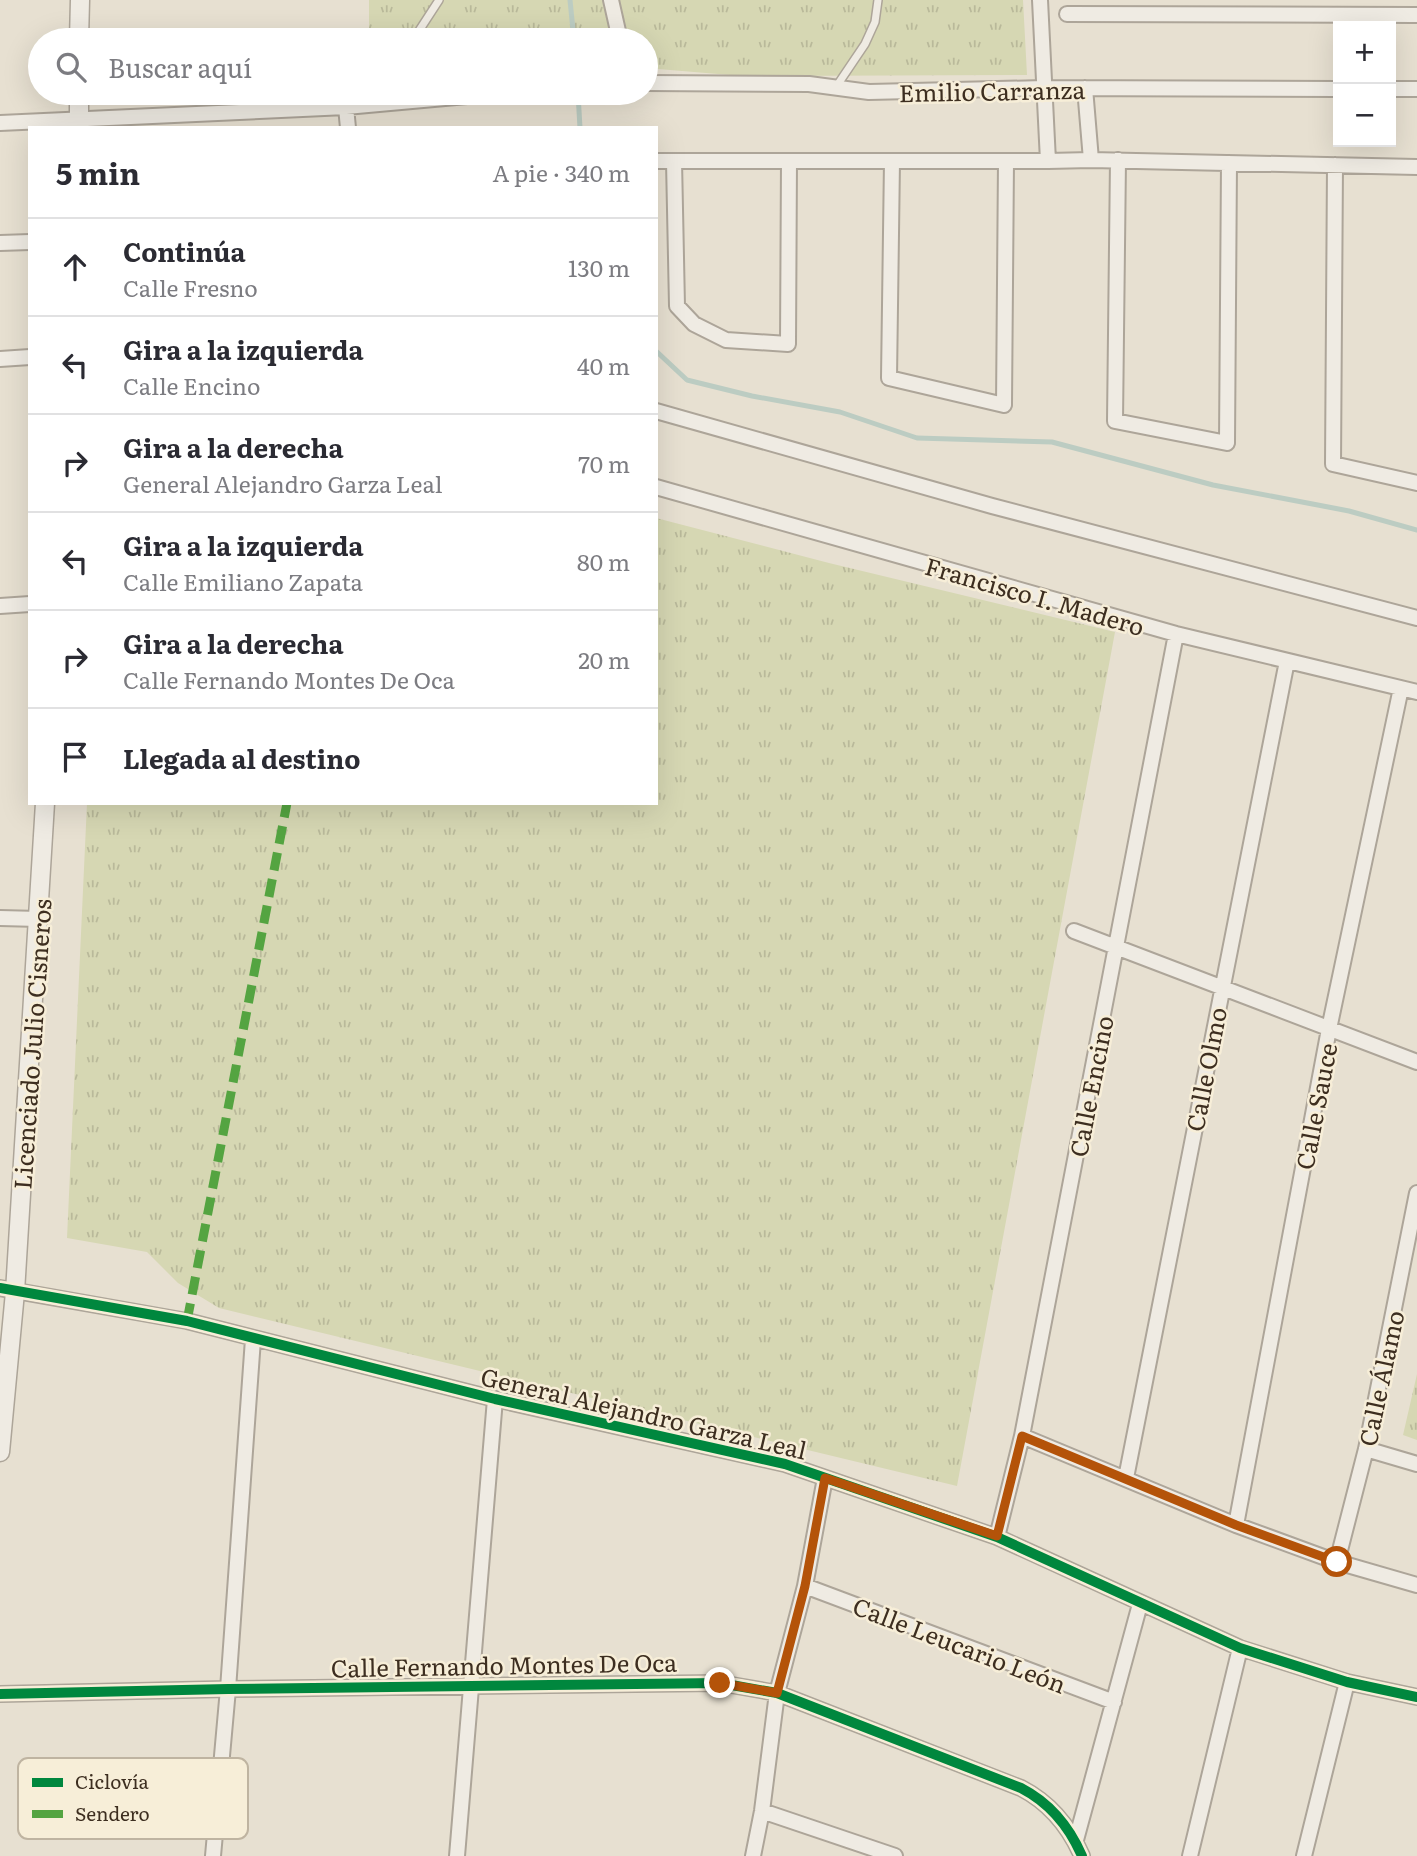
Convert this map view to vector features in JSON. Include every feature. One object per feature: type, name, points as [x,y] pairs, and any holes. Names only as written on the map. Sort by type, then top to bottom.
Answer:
[{"type":"street","points":[[79,0],[79,28]]},
{"type":"street","points":[[611,0],[617,28]]},
{"type":"street","points":[[1040,0],[1048,162]]},
{"type":"street","points":[[1067,14],[1417,15]]},
{"type":"street","name":"Emilio Carranza","points":[[658,83],[809,84],[869,92],[1044,88],[1333,89]]},
{"type":"street","points":[[1085,88],[1091,160]]},
{"type":"street","points":[[1396,89],[1417,89]]},
{"type":"street","points":[[79,105],[79,124]]},
{"type":"street","points":[[0,123],[79,124],[368,105]]},
{"type":"street","points":[[346,107],[348,126]]},
{"type":"street","points":[[1118,160],[1115,421],[1227,443],[1229,163]]},
{"type":"street","points":[[658,161],[1118,160],[1417,167]]},
{"type":"street","points":[[674,161],[677,306],[694,324],[726,340],[788,344],[789,161]]},
{"type":"street","points":[[892,161],[889,378],[1004,405],[1006,161]]},
{"type":"street","points":[[1335,165],[1333,464],[1417,483]]},
{"type":"street","points":[[0,243],[28,242]]},
{"type":"street","points":[[0,359],[28,357]]},
{"type":"street","points":[[658,412],[992,506],[1417,618]]},
{"type":"street","name":"Francisco I. Madero","points":[[658,488],[1176,634],[1417,692]]},
{"type":"street","points":[[0,607],[28,604]]},
{"type":"street","name":"Calle Encino","points":[[997,1536],[1022,1436],[1176,634]]},
{"type":"street","name":"Calle Olmo","points":[[1126,1478],[1287,661]]},
{"type":"street","name":"Calle Sauce","points":[[1236,1525],[1329,1029],[1401,688]]},
{"type":"street","name":"Licenciado Julio Cisneros","points":[[0,1452],[8,1290],[39,919],[45,805]]},
{"type":"street","points":[[0,918],[39,919]]},
{"type":"street","points":[[1074,931],[1417,1062]]},
{"type":"street","name":"Calle Álamo","points":[[1337,1562],[1366,1449],[1417,1193]]},
{"type":"street","name":"General Alejandro Garza Leal","points":[[8,1290],[187,1321],[495,1399],[785,1464],[997,1536],[1240,1648],[1347,1682],[1417,1697]]},
{"type":"street","points":[[222,1758],[253,1339]]},
{"type":"street","points":[[457,1856],[495,1399]]},
{"type":"street","points":[[1022,1436],[1236,1525],[1337,1562],[1417,1586]]},
{"type":"street","points":[[1366,1449],[1417,1464]]},
{"type":"street","points":[[753,1856],[762,1811],[777,1693],[805,1586],[825,1478]]},
{"type":"street","name":"Calle Leucario León","points":[[805,1586],[1114,1702]]},
{"type":"street","points":[[1076,1840],[1140,1604]]},
{"type":"street","points":[[1190,1856],[1240,1648]]},
{"type":"street","points":[[1304,1856],[1347,1682]]},
{"type":"street","name":"Calle Fernando Montes De Oca","points":[[0,1694],[720,1683],[777,1693],[1021,1788],[1039,1798],[1058,1815],[1076,1840],[1083,1856]]},
{"type":"street","points":[[762,1811],[895,1856]]},
{"type":"lane","points":[[421,28],[439,0]]},
{"type":"lane","points":[[835,88],[865,44],[875,22],[878,0]]},
{"type":"green space","points":[[369,0],[1023,0],[1027,75],[742,76],[658,69],[658,28],[369,28]]},
{"type":"green space","points":[[658,519],[1115,632],[957,1486],[219,1308],[178,1283],[147,1252],[67,1238],[87,805],[658,805]]},
{"type":"green space","points":[[1417,1374],[1417,1440],[1403,1435]]},
{"type":"waterway","points":[[570,0],[573,28]]},
{"type":"waterway","points":[[579,105],[580,126]]},
{"type":"waterway","points":[[658,353],[687,380],[752,396],[840,412],[917,438],[1052,442],[1213,485],[1349,511],[1417,530]]},
{"type":"marked path","points":[[187,1321],[287,805]]},
{"type":"cycle path","points":[[0,1288],[187,1321],[495,1399],[785,1464],[997,1537],[1240,1648],[1347,1682],[1417,1697]]},
{"type":"cycle path","points":[[0,1694],[720,1683],[777,1693],[1021,1788],[1058,1816],[1082,1856]]},
{"type":"route","points":[[720,1683],[777,1693],[805,1586],[825,1478],[997,1536],[1022,1436],[1236,1525],[1337,1562]]}]
